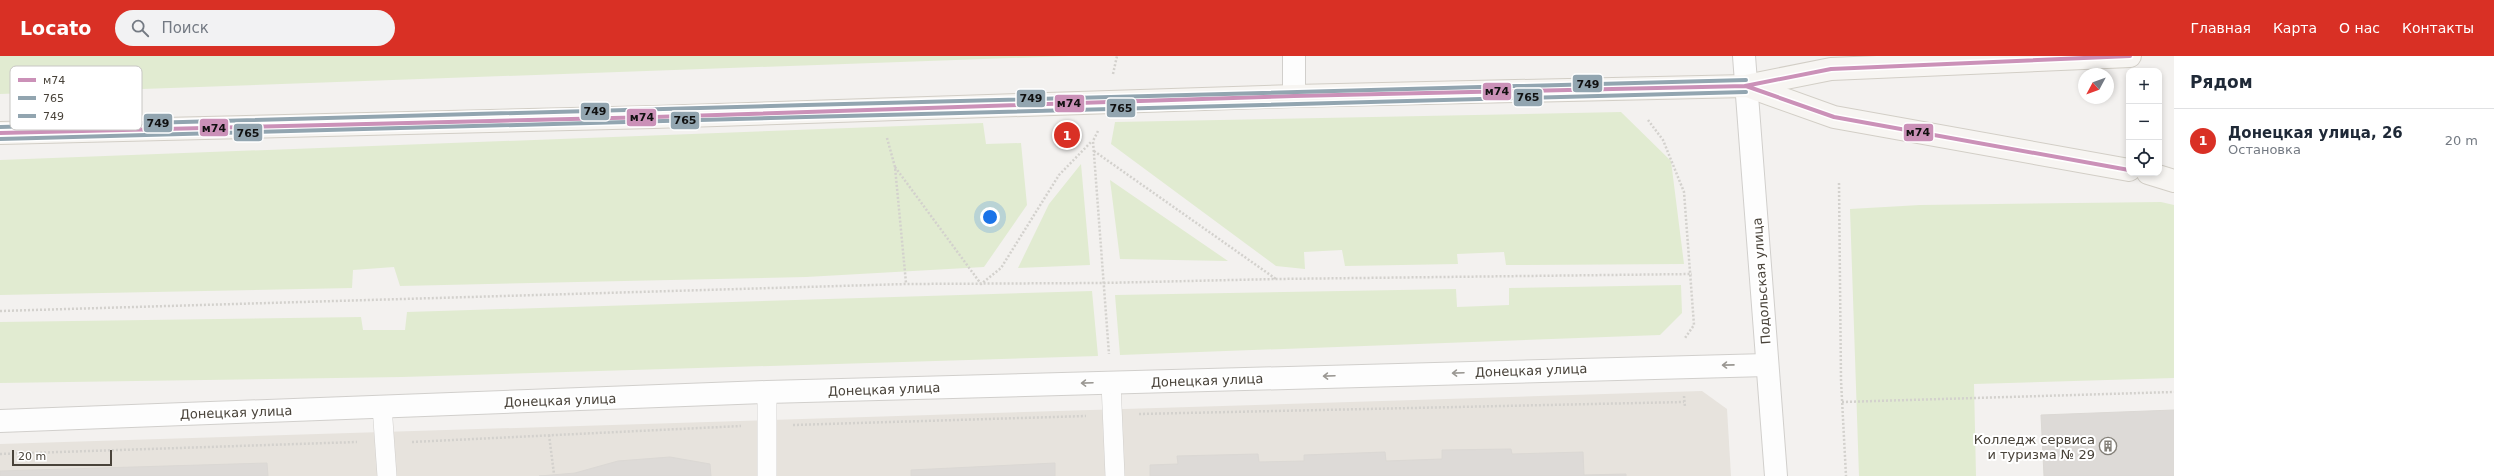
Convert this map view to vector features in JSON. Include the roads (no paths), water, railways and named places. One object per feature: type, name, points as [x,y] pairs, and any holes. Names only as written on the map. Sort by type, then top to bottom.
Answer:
[{"type":"main road","points":[[142,130],[654,117],[1294,96],[1746,86],[1831,69],[2130,56]]},
{"type":"main road","points":[[1746,86],[1834,117],[2126,169]]},
{"type":"main road","points":[[0,133],[123,130]]},
{"type":"main road","points":[[2158,176],[2174,181]]},
{"type":"street","points":[[1294,56],[1294,96]]},
{"type":"street","name":"Подольская улица","points":[[1744,56],[1776,476]]},
{"type":"street","name":"Донецкая улица","points":[[0,421],[768,392],[1767,364]]},
{"type":"lane","points":[[1111,383],[1115,476]]},
{"type":"lane","points":[[767,476],[768,392]]},
{"type":"lane","points":[[382,406],[387,476]]},
{"type":"place","name":"Донецкая улица, 26","points":[[1067,135]]},
{"type":"place","name":"Колледж сервиса и туризма № 29","points":[[2108,446]]}]
